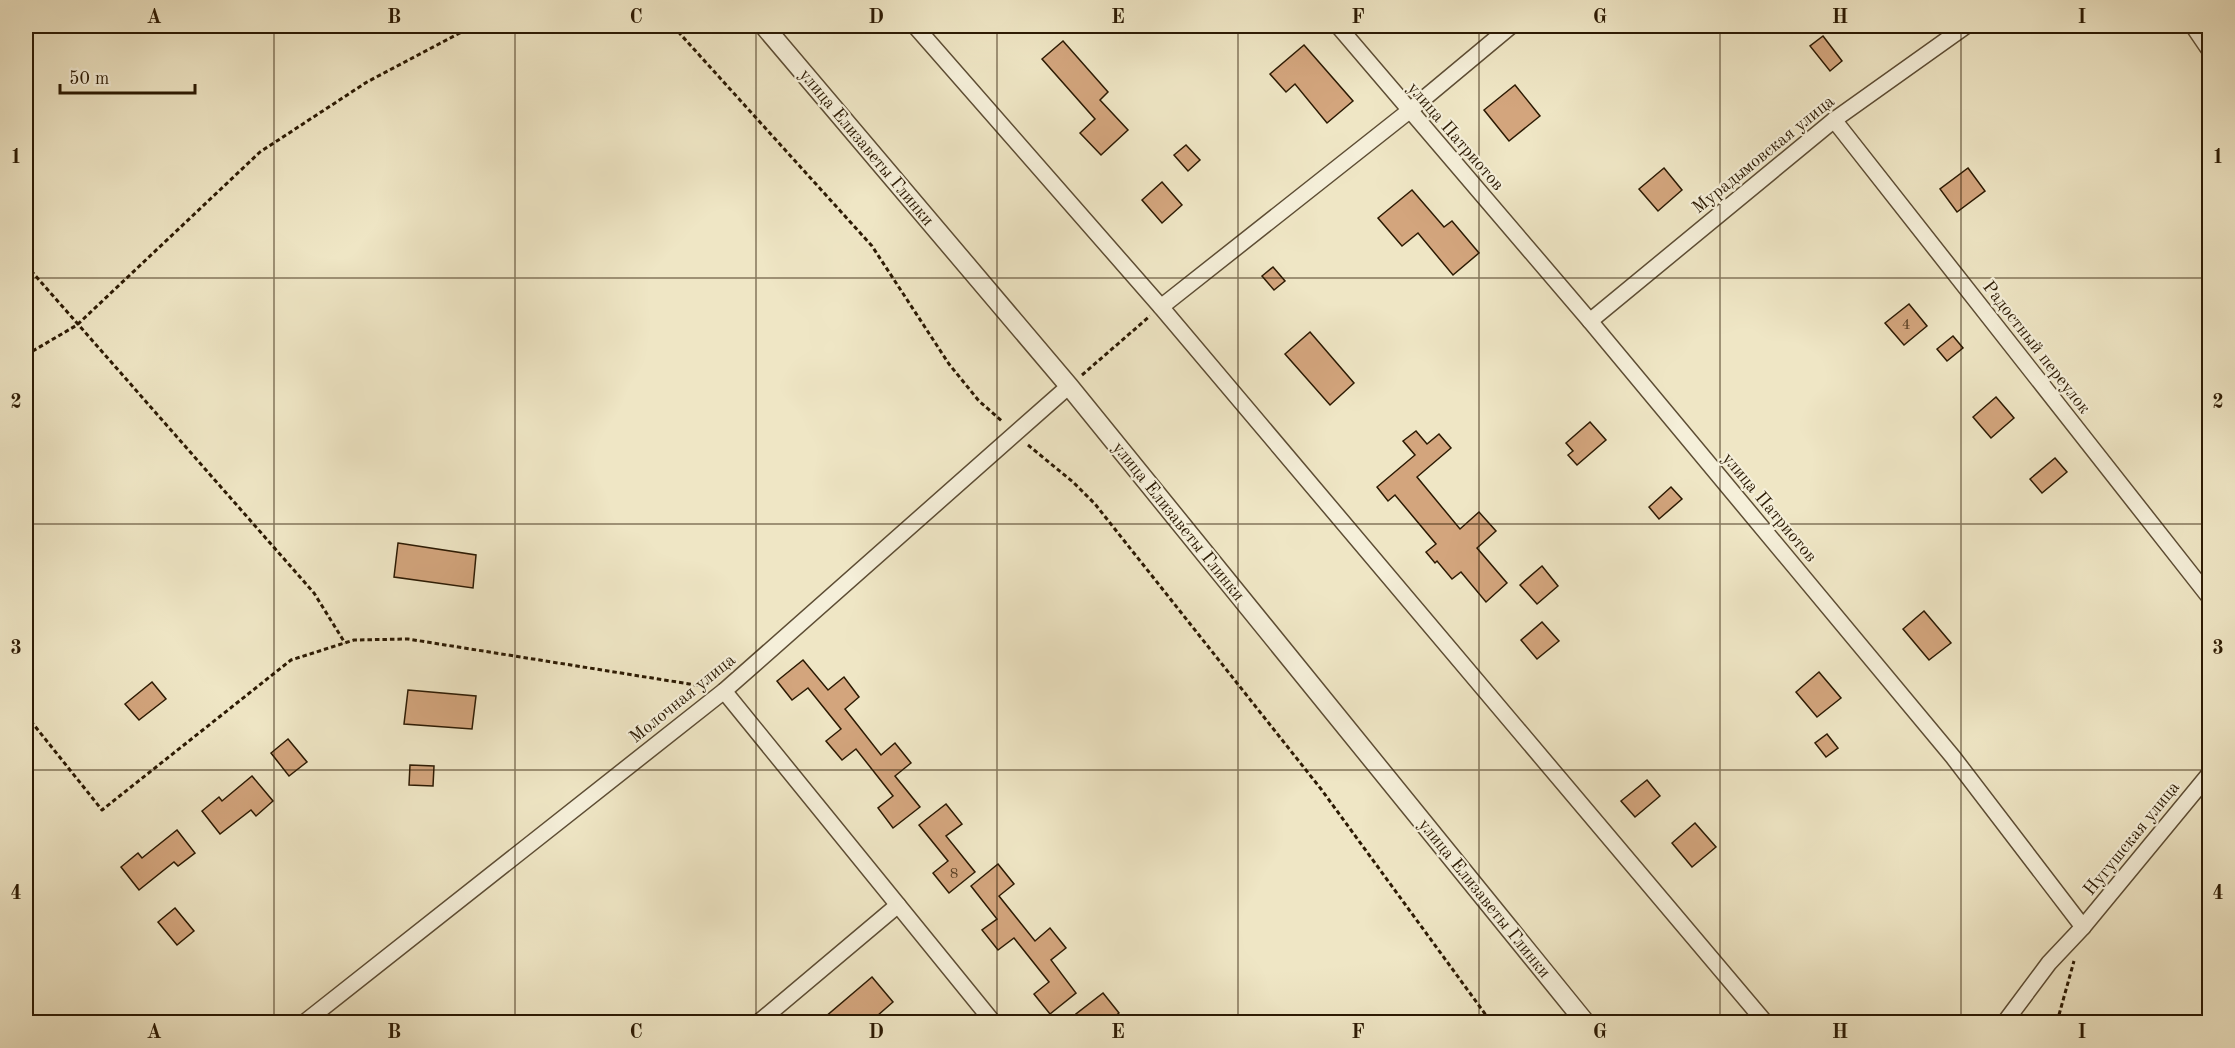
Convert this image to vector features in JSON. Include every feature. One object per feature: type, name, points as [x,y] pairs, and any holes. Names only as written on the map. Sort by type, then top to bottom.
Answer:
[{"type":"street","name":"улица Елизаветы Глинки","points":[[764,26],[1069,386],[1585,1023]]},
{"type":"street","points":[[915,26],[1161,307],[1765,1023]]},
{"type":"street","name":"улица Патриотов","points":[[1338,26],[1408,111],[1590,321],[1953,757],[2083,927]]},
{"type":"street","points":[[1161,307],[1511,26]]},
{"type":"street","name":"Мурадымовская улица","points":[[1590,321],[1834,120],[1966,26]]},
{"type":"street","points":[[2193,26],[2210,51]]},
{"type":"street","name":"Радостный переулок","points":[[1834,120],[2210,598]]},
{"type":"street","name":"Молочная улица","points":[[305,1023],[724,691],[1069,386]]},
{"type":"street","points":[[724,691],[993,1023]]},
{"type":"street","name":"Нугушская улица","points":[[2083,927],[2210,773]]},
{"type":"street","points":[[759,1023],[898,905]]},
{"type":"street","points":[[2005,1023],[2049,963],[2083,927]]},
{"type":"path","points":[[26,356],[78,325],[260,152],[367,82],[473,26]]},
{"type":"path","points":[[673,26],[872,246],[949,364],[980,400],[1095,504],[1321,789],[1491,1023]]},
{"type":"path","points":[[26,265],[314,593],[345,643]]},
{"type":"path","points":[[1069,386],[1161,307]]},
{"type":"path","points":[[26,715],[102,810],[291,660],[354,640],[408,639],[724,691]]},
{"type":"path","points":[[2057,1023],[2075,957]]},
{"type":"building","points":[[1823,36],[1842,61],[1830,71],[1810,46]]},
{"type":"building","points":[[1063,41],[1108,92],[1100,100],[1128,130],[1101,155],[1080,133],[1095,119],[1042,59]]},
{"type":"building","points":[[1304,45],[1353,101],[1327,123],[1295,84],[1286,92],[1270,74]]},
{"type":"building","points":[[1515,85],[1540,116],[1509,141],[1484,110]]},
{"type":"building","points":[[1186,145],[1200,160],[1188,171],[1174,155]]},
{"type":"building","points":[[1664,168],[1682,190],[1658,211],[1639,189]]},
{"type":"building","points":[[1968,168],[1985,191],[1957,212],[1940,189]]},
{"type":"building","points":[[1162,182],[1182,205],[1162,223],[1142,200]]},
{"type":"building","points":[[1412,190],[1444,227],[1452,221],[1479,253],[1453,275],[1418,233],[1402,246],[1378,218]]},
{"type":"building","points":[[1273,267],[1285,281],[1274,290],[1262,276]]},
{"type":"building","points":[[1909,304],[1927,326],[1904,345],[1885,323]]},
{"type":"building","points":[[1310,332],[1354,383],[1330,405],[1285,354]]},
{"type":"building","points":[[1953,336],[1963,348],[1947,361],[1937,349]]},
{"type":"building","points":[[1996,397],[2014,418],[1991,438],[1973,417]]},
{"type":"building","points":[[1590,422],[1606,440],[1577,465],[1568,455],[1573,451],[1566,443]]},
{"type":"building","points":[[1416,431],[1427,444],[1439,434],[1451,448],[1417,477],[1460,529],[1479,512],[1496,531],[1477,548],[1507,583],[1486,602],[1461,572],[1452,579],[1437,561],[1435,563],[1426,552],[1436,544],[1395,495],[1388,501],[1377,487],[1415,455],[1403,441]]},
{"type":"building","points":[[2055,458],[2067,472],[2042,493],[2030,479]]},
{"type":"building","points":[[1671,487],[1682,499],[1659,519],[1649,507]]},
{"type":"building","points":[[398,543],[476,555],[473,588],[394,577]]},
{"type":"building","points":[[1542,566],[1558,586],[1537,604],[1520,585]]},
{"type":"building","points":[[1924,611],[1951,643],[1929,660],[1903,629]]},
{"type":"building","points":[[1542,622],[1559,641],[1537,659],[1521,640]]},
{"type":"building","points":[[803,660],[828,690],[844,677],[859,697],[845,709],[881,755],[895,743],[911,763],[895,776],[920,807],[893,828],[878,808],[893,796],[856,749],[842,760],[826,741],[841,729],[808,688],[792,700],[777,681]]},
{"type":"building","points":[[1819,672],[1841,698],[1817,717],[1796,692]]},
{"type":"building","points":[[152,682],[166,699],[139,720],[125,704]]},
{"type":"building","points":[[408,690],[476,696],[472,729],[404,724]]},
{"type":"building","points":[[1827,734],[1838,748],[1826,757],[1815,743]]},
{"type":"building","points":[[288,739],[307,762],[289,776],[271,753]]},
{"type":"building","points":[[410,765],[434,766],[433,786],[409,785]]},
{"type":"building","points":[[252,776],[273,801],[256,816],[251,810],[220,834],[202,811],[219,797],[222,801]]},
{"type":"building","points":[[1647,780],[1660,796],[1635,817],[1621,801]]},
{"type":"building","points":[[946,804],[962,824],[946,836],[975,872],[949,893],[933,873],[948,861],[919,825]]},
{"type":"building","points":[[1695,823],[1716,847],[1692,867],[1672,843]]},
{"type":"building","points":[[177,830],[195,853],[178,866],[174,862],[139,890],[121,867],[138,853],[142,858]]},
{"type":"building","points":[[998,864],[1014,884],[999,896],[1035,941],[1050,928],[1066,948],[1051,960],[1076,993],[1050,1014],[1034,994],[1049,982],[1014,938],[998,950],[982,930],[997,919],[971,886]]},
{"type":"building","points":[[175,908],[194,931],[177,945],[158,922]]},
{"type":"building","points":[[872,977],[893,1002],[869,1023],[818,1023]]},
{"type":"building","points":[[1103,993],[1119,1013],[1107,1023],[1083,1023],[1076,1014]]}]
